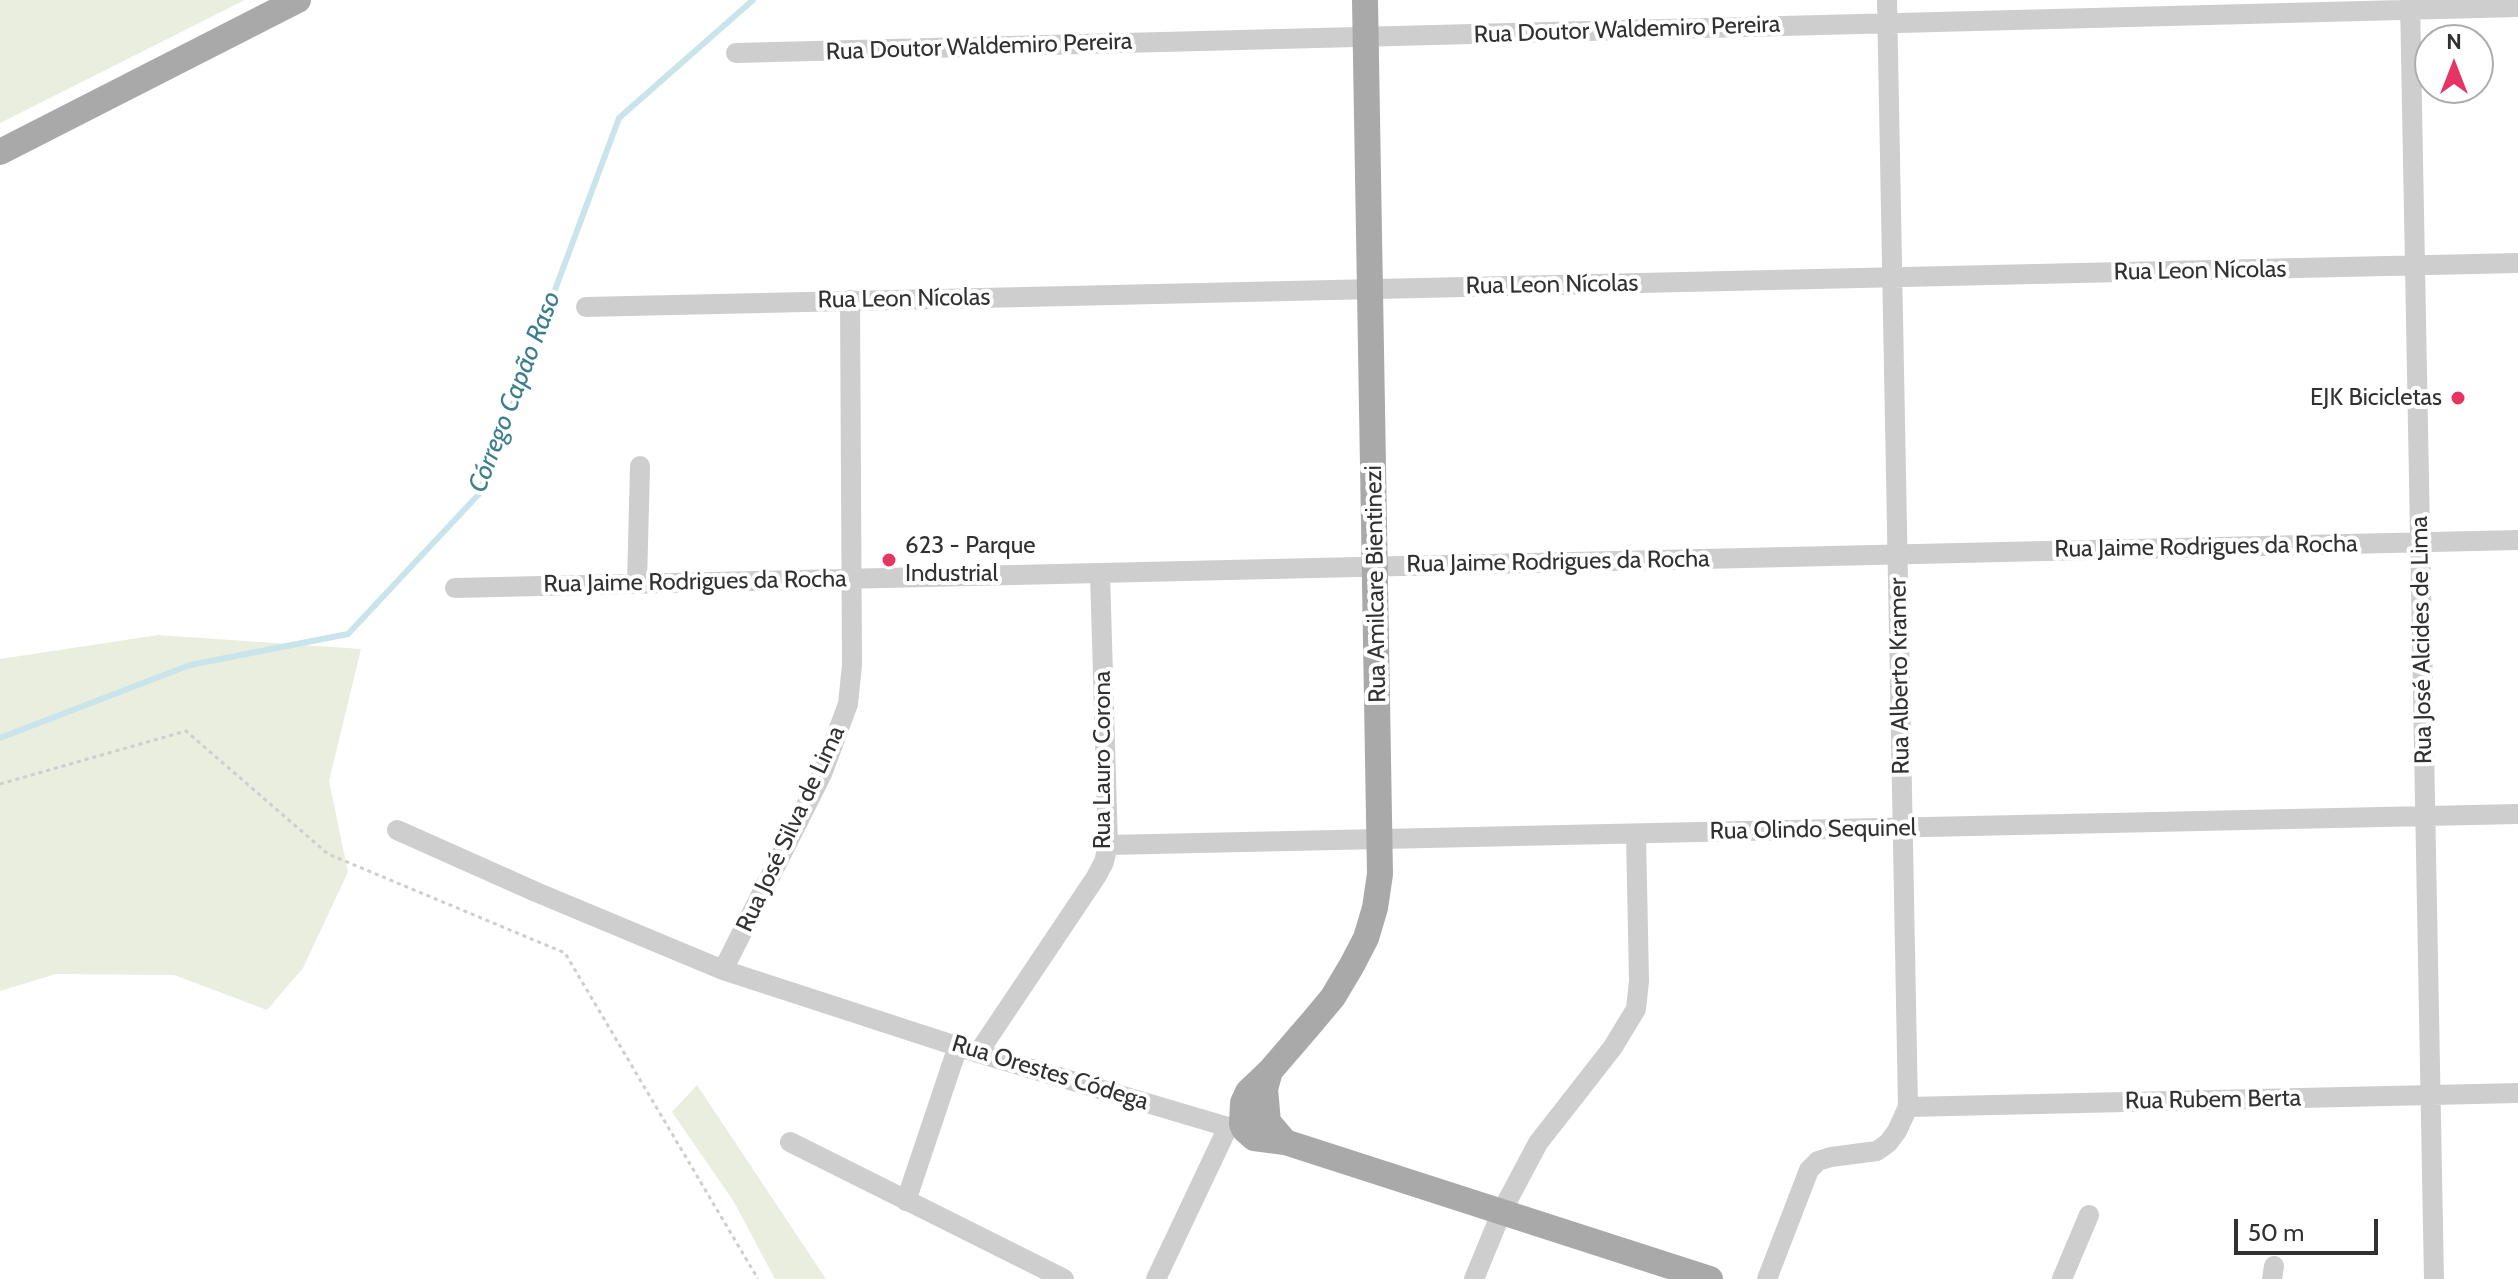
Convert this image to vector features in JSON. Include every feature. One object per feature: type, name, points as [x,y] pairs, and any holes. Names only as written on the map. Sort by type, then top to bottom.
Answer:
[{"type":"main road","points":[[0,152],[298,0]]},
{"type":"main road","name":"Rua Amilcare Bientinezi","points":[[1235,1125],[1248,1092],[1333,997],[1366,938],[1377,897],[1381,839],[1365,0]]},
{"type":"main road","points":[[1270,1071],[1265,1089],[1268,1122],[1285,1142]]},
{"type":"main road","name":"Rua Orestes Códega","points":[[1235,1125],[1254,1138],[1285,1142],[1710,1279]]},
{"type":"street","name":"Rua Alberto Kramer","points":[[1767,1279],[1809,1170],[1818,1161],[1831,1157],[1877,1151],[1897,1131],[1908,1107],[1887,0]]},
{"type":"street","name":"Rua Doutor Waldemiro Pereira","points":[[736,53],[1888,23],[2410,5],[2518,7]]},
{"type":"street","name":"Rua José Alcides de Lima","points":[[2410,5],[2434,1279]]},
{"type":"street","name":"Rua Leon Nícolas","points":[[586,307],[2518,263]]},
{"type":"street","name":"Rua José Silva de Lima","points":[[723,970],[822,774],[841,726],[852,682],[850,300]]},
{"type":"street","points":[[637,584],[640,466]]},
{"type":"street","name":"Rua Jaime Rodrigues da Rocha","points":[[455,588],[2518,540]]},
{"type":"street","name":"Rua Lauro Corona","points":[[906,1201],[968,1049],[1096,877],[1108,845],[1100,573]]},
{"type":"street","name":"Rua Olindo Sequinel","points":[[1108,845],[2518,814]]},
{"type":"street","name":"Rua Orestes Códega","points":[[397,830],[723,970],[968,1049],[1235,1125]]},
{"type":"street","points":[[1474,1279],[1502,1211],[1538,1143],[1613,1047],[1636,1009],[1639,981],[1636,834]]},
{"type":"street","name":"Rua Rubem Berta","points":[[1908,1107],[2518,1093]]},
{"type":"street","name":"Rua Amilcare Bientinezi","points":[[1156,1279],[1235,1125]]},
{"type":"street","points":[[790,1142],[1064,1279]]},
{"type":"street","points":[[2062,1279],[2089,1215]]},
{"type":"path","points":[[0,784],[186,731],[328,854],[565,953],[758,1279]]},
{"type":"shaded area","points":[[0,0],[245,0],[0,123]]},
{"type":"shaded area","points":[[158,635],[361,649],[329,781],[348,872],[303,968],[267,1010],[174,975],[56,974],[0,991],[0,659]]},
{"type":"shaded area","points":[[697,1085],[826,1279],[775,1279],[734,1202],[672,1112]]},
{"type":"waterway","name":"Córrego Capão Raso","points":[[0,738],[190,665],[348,634],[479,494],[619,118],[753,0]]},
{"type":"place","name":"EJK Bicicletas","points":[[2458,398]]},
{"type":"place","name":"623 - Parque Industrial","points":[[889,560]]}]
